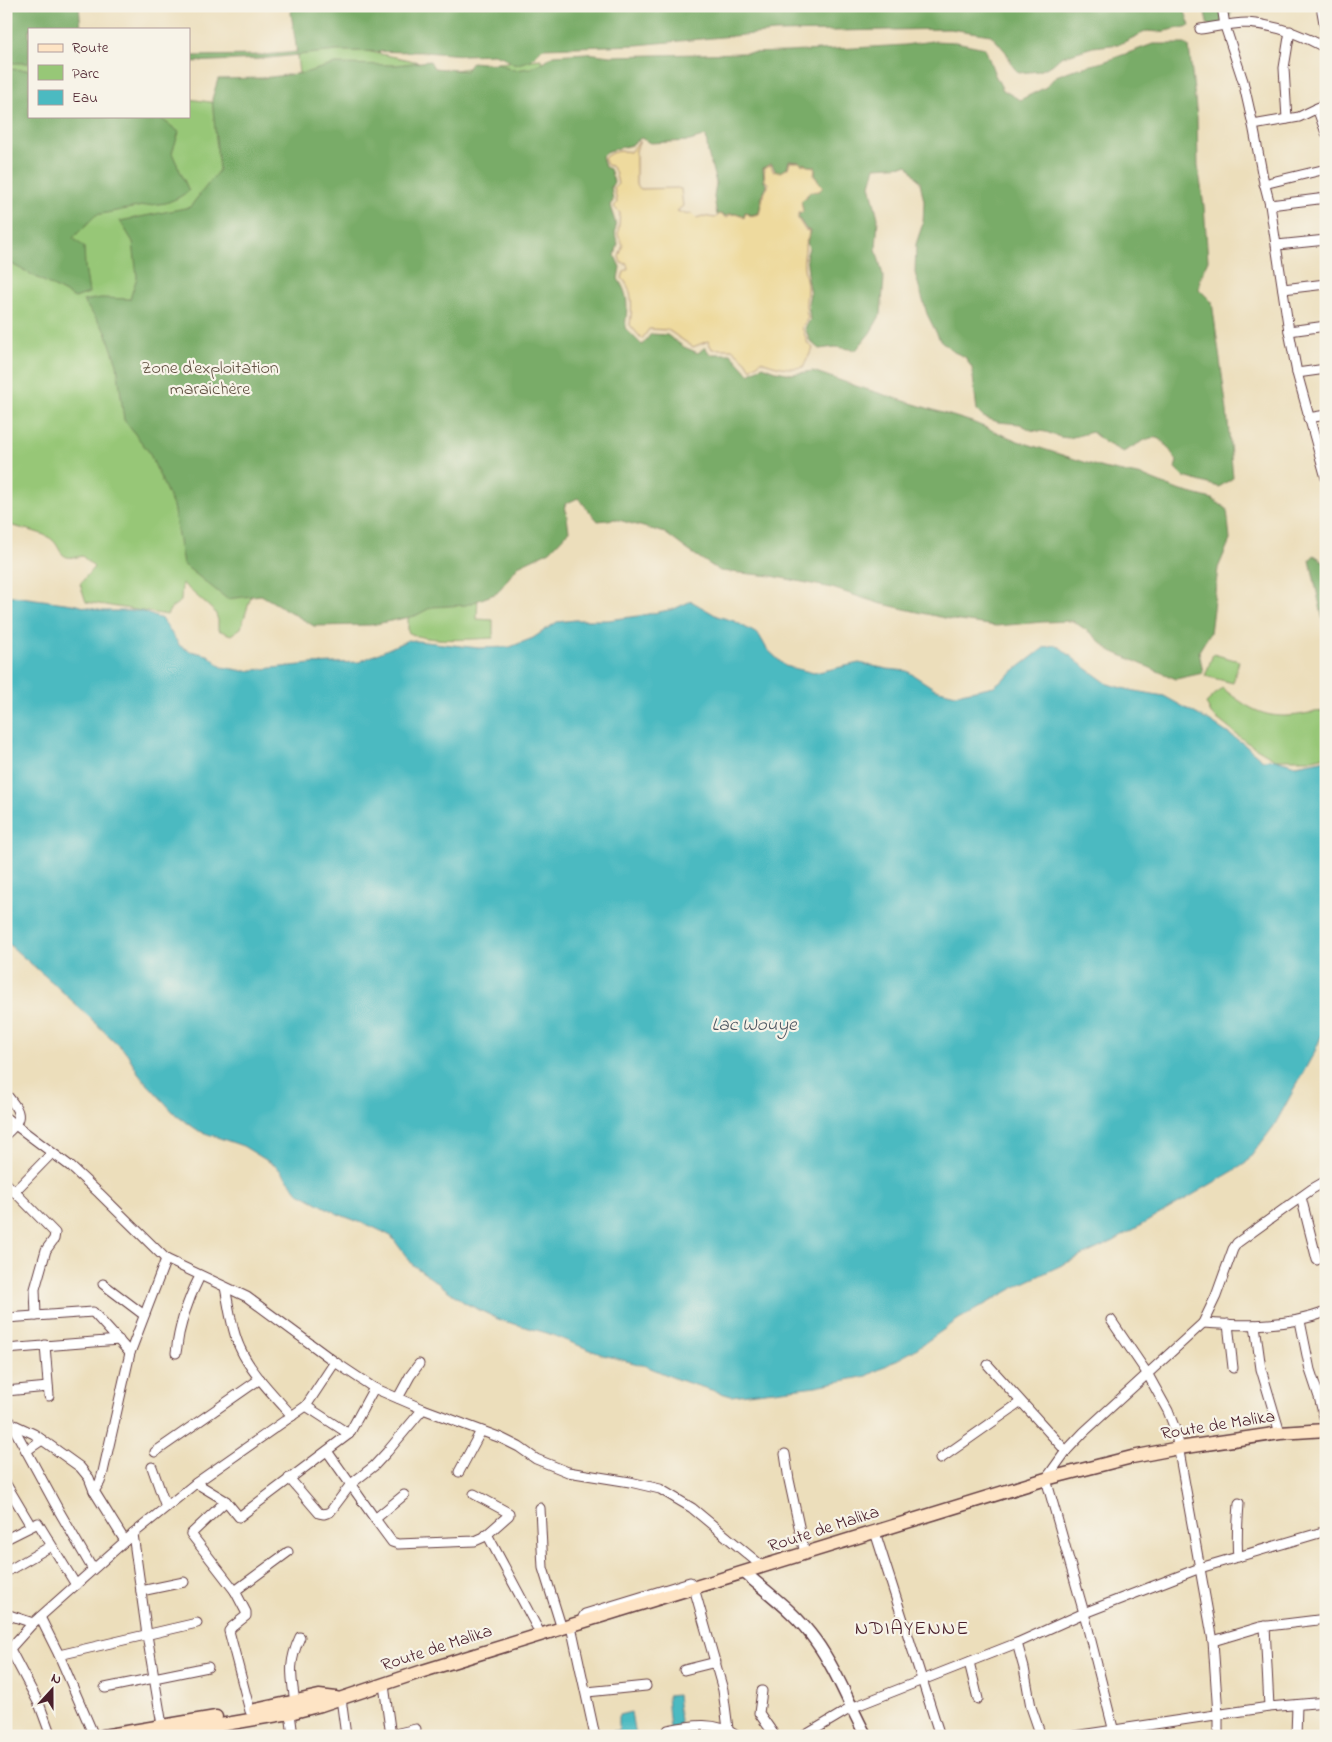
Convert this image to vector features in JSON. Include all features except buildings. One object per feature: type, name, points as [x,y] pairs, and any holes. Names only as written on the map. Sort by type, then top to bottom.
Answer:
[{"type":"main road","name":"Route de Malika","points":[[159,1730],[250,1711],[321,1706],[566,1627],[1046,1479],[1124,1459],[1179,1448],[1280,1433],[1326,1430]]},
{"type":"main road","name":"Route de Malika","points":[[103,1736],[159,1730],[292,1707]]},
{"type":"street","points":[[1222,6],[1225,26],[1243,81],[1270,206],[1297,373],[1325,476]]},
{"type":"street","points":[[1321,6],[1326,34]]},
{"type":"street","points":[[1200,29],[1246,23],[1272,26],[1308,38],[1326,48]]},
{"type":"street","points":[[1287,119],[1284,68],[1290,31]]},
{"type":"street","points":[[1253,125],[1299,117],[1326,104]]},
{"type":"street","points":[[1317,108],[1326,133]]},
{"type":"street","points":[[1264,184],[1326,169]]},
{"type":"street","points":[[1270,206],[1326,198]]},
{"type":"street","points":[[1277,245],[1326,240]]},
{"type":"street","points":[[1283,289],[1326,284]]},
{"type":"street","points":[[1289,331],[1326,326]]},
{"type":"street","points":[[1297,373],[1326,369]]},
{"type":"street","points":[[1308,418],[1326,415]]},
{"type":"street","points":[[6,1094],[16,1106],[18,1112],[16,1126],[6,1134]]},
{"type":"street","points":[[6,1118],[99,1192],[166,1259],[225,1287],[263,1308],[335,1362],[374,1388],[423,1409],[501,1438],[519,1447],[536,1459],[568,1472],[660,1489],[692,1508],[763,1567]]},
{"type":"street","points":[[36,1316],[35,1289],[46,1250],[54,1239],[55,1233],[9,1188],[52,1153]]},
{"type":"street","points":[[1115,1732],[1046,1479],[1066,1451],[1203,1323],[1216,1296],[1235,1246],[1245,1236],[1301,1196],[1326,1181]]},
{"type":"street","points":[[1301,1196],[1317,1260]]},
{"type":"street","points":[[94,1491],[100,1482],[103,1472],[130,1353],[166,1259]]},
{"type":"street","points":[[176,1353],[182,1318],[187,1302],[200,1276]]},
{"type":"street","points":[[103,1284],[144,1315]]},
{"type":"street","points":[[225,1287],[239,1346],[260,1379],[292,1416]]},
{"type":"street","points":[[6,1318],[94,1312],[130,1353]]},
{"type":"street","points":[[1203,1323],[1255,1325],[1300,1320],[1326,1312]]},
{"type":"street","points":[[1111,1320],[1147,1374],[1170,1415],[1179,1448],[1213,1641],[1218,1736]]},
{"type":"street","points":[[1300,1320],[1310,1370],[1326,1425]]},
{"type":"street","points":[[1228,1324],[1234,1368]]},
{"type":"street","points":[[1255,1325],[1261,1369],[1280,1433]]},
{"type":"street","points":[[6,1349],[119,1340]]},
{"type":"street","points":[[6,1391],[48,1391],[45,1345]]},
{"type":"street","points":[[51,1736],[40,1706],[8,1651],[36,1620],[76,1585],[92,1568],[133,1534],[196,1483],[306,1406],[335,1362]]},
{"type":"street","points":[[398,1398],[419,1364]]},
{"type":"street","points":[[988,1365],[1066,1451]]},
{"type":"street","points":[[155,1452],[260,1379]]},
{"type":"street","points":[[196,1483],[226,1501],[239,1517],[349,1434],[374,1388]]},
{"type":"street","points":[[940,1459],[1020,1402]]},
{"type":"street","points":[[306,1406],[349,1434]]},
{"type":"street","points":[[289,1478],[319,1513],[330,1512],[351,1484],[374,1466],[423,1409]]},
{"type":"street","points":[[8,1421],[42,1440],[80,1467],[89,1478],[94,1491],[125,1541]]},
{"type":"street","points":[[8,1421],[92,1568]]},
{"type":"street","points":[[460,1472],[481,1431]]},
{"type":"street","points":[[26,1451],[42,1440]]},
{"type":"street","points":[[327,1451],[374,1519],[392,1542],[398,1544],[480,1540],[509,1516],[509,1513],[474,1494]]},
{"type":"street","points":[[785,1454],[805,1554]]},
{"type":"street","points":[[152,1467],[166,1507]]},
{"type":"street","points":[[6,1484],[31,1526]]},
{"type":"street","points":[[374,1519],[404,1495]]},
{"type":"street","points":[[226,1501],[191,1534],[235,1591],[246,1612],[246,1616],[232,1627],[230,1631],[250,1711]]},
{"type":"street","points":[[1238,1503],[1238,1537],[1236,1543],[1238,1557]]},
{"type":"street","points":[[540,1508],[543,1568],[566,1627],[587,1692],[595,1736]]},
{"type":"street","points":[[6,1539],[36,1523],[40,1525],[76,1585]]},
{"type":"street","points":[[804,1736],[851,1708],[1017,1643],[1084,1613],[1200,1568],[1326,1530]]},
{"type":"street","points":[[875,1532],[940,1736]]},
{"type":"street","points":[[133,1534],[154,1678],[159,1730]]},
{"type":"street","points":[[487,1534],[541,1635]]},
{"type":"street","points":[[6,1572],[51,1546]]},
{"type":"street","points":[[235,1591],[288,1552]]},
{"type":"street","points":[[745,1573],[793,1614],[814,1638],[827,1658],[866,1736]]},
{"type":"street","points":[[584,1622],[585,1614],[719,1574],[731,1577]]},
{"type":"street","points":[[140,1591],[184,1582]]},
{"type":"street","points":[[694,1588],[723,1690],[728,1729]]},
{"type":"street","points":[[6,1614],[36,1620],[59,1655],[94,1736]]},
{"type":"street","points":[[1213,1641],[1265,1626],[1326,1619]]},
{"type":"street","points":[[59,1655],[198,1623]]},
{"type":"street","points":[[1265,1626],[1269,1707]]},
{"type":"street","points":[[293,1736],[290,1668],[300,1637]]},
{"type":"street","points":[[1017,1643],[1031,1707],[1041,1736]]},
{"type":"street","points":[[684,1670],[716,1662]]},
{"type":"street","points":[[969,1662],[978,1699]]},
{"type":"street","points":[[105,1688],[208,1667]]},
{"type":"street","points":[[384,1685],[389,1735],[416,1729]]},
{"type":"street","points":[[587,1692],[646,1686]]},
{"type":"street","points":[[762,1691],[758,1713],[775,1736]]},
{"type":"street","points":[[341,1698],[346,1736]]},
{"type":"street","points":[[1074,1736],[1115,1732],[1269,1707],[1326,1702]]},
{"type":"street","points":[[1296,1736],[1297,1704]]},
{"type":"street","points":[[668,1730],[708,1725],[728,1729],[737,1736]]},
{"type":"green space","name":"Zone d'exploitation maraichère","points":[[6,6],[28,28],[28,118],[190,118],[190,99],[267,110],[301,91],[296,48],[338,45],[419,62],[424,75],[498,63],[541,59],[546,72],[478,594],[477,619],[493,620],[493,638],[437,639],[425,638],[408,632],[408,588],[257,578],[241,628],[231,635],[218,630],[218,620],[215,612],[182,583],[181,601],[171,608],[167,615],[86,602],[80,584],[94,567],[82,556],[73,558],[64,555],[53,540],[44,535],[6,524]]},
{"type":"green space","points":[[6,6],[79,6],[81,28],[28,28],[28,63],[6,63]]},
{"type":"green space","points":[[290,6],[1183,6],[1190,26],[1160,32],[1147,31],[1120,44],[1093,47],[1061,57],[1052,65],[1039,71],[1019,73],[1014,68],[1006,52],[991,35],[950,29],[775,32],[637,45],[543,48],[531,60],[515,65],[503,57],[494,54],[464,55],[424,52],[337,51],[259,59],[190,62],[190,56],[264,55],[297,52]]},
{"type":"green space","points":[[1204,6],[1232,6],[1227,23],[1210,27],[1207,23]]},
{"type":"green space","points":[[932,41],[956,42],[985,48],[1003,90],[1020,100],[1046,87],[1056,76],[1153,44],[1185,44],[1189,47],[1197,117],[1198,166],[1204,206],[1208,260],[1200,278],[1199,289],[1212,302],[1227,411],[1233,478],[1219,487],[1184,477],[1175,468],[1177,461],[1170,450],[1159,439],[1149,439],[1123,452],[1104,442],[1092,432],[1069,438],[1060,437],[1046,432],[1031,430],[1020,424],[998,422],[983,417],[977,411],[972,368],[965,357],[954,352],[940,340],[927,314],[915,273],[916,244],[923,223],[924,201],[920,182],[908,165],[875,167],[870,185],[878,218],[876,249],[884,279],[881,314],[870,333],[856,350],[835,347],[819,349],[810,341],[805,328],[810,320],[808,304],[810,293],[806,257],[809,248],[807,242],[810,231],[806,229],[798,217],[803,212],[801,200],[806,198],[810,191],[819,191],[823,187],[815,176],[815,166],[789,161],[787,168],[780,172],[776,172],[772,164],[763,168],[764,181],[767,186],[762,196],[759,213],[751,215],[746,212],[744,213],[744,218],[740,214],[717,215],[714,197],[716,183],[708,153],[706,136],[690,141],[650,143],[641,138],[631,145],[608,151],[602,156],[605,167],[610,169],[614,182],[611,187],[613,201],[610,205],[618,243],[615,256],[620,267],[618,279],[622,285],[627,303],[625,328],[642,345],[651,334],[667,335],[684,347],[698,353],[705,347],[710,354],[731,354],[749,374],[763,366],[792,374],[813,371],[972,422],[1018,441],[1103,468],[1143,476],[1178,490],[1212,499],[1227,509],[1230,540],[1218,568],[1210,633],[1199,651],[1203,673],[1176,679],[1109,650],[1092,634],[1073,621],[996,626],[953,620],[878,603],[832,588],[772,576],[720,571],[665,533],[615,519],[598,521],[578,498],[565,504],[569,531],[550,551],[518,566],[497,593],[466,605],[432,607],[415,616],[371,625],[314,626],[261,595],[227,599],[183,564],[173,506],[149,452],[124,420],[117,364],[106,332],[83,301],[101,298],[130,299],[137,277],[133,242],[120,221],[190,207],[219,170],[212,99],[218,79],[262,78],[304,73],[335,64],[396,65],[430,61],[434,68],[466,71],[472,62],[498,63],[514,70],[531,68],[553,55],[587,53],[610,56],[787,52],[905,45]]},
{"type":"green space","points":[[6,69],[28,70],[28,118],[161,118],[179,132],[172,153],[189,191],[166,203],[96,215],[73,238],[84,247],[89,293],[75,298],[6,261]]},
{"type":"green space","points":[[1314,555],[1326,563],[1326,634],[1310,560]]},
{"type":"green space","points":[[1213,654],[1239,661],[1233,683],[1205,676]]},
{"type":"green space","points":[[1222,688],[1259,712],[1277,716],[1292,716],[1326,711],[1326,756],[1313,759],[1275,759],[1246,742],[1211,714],[1206,703]]},
{"type":"sand","points":[[640,141],[636,150],[636,185],[641,189],[681,189],[683,206],[677,211],[688,215],[691,213],[696,218],[703,216],[715,218],[720,214],[727,218],[729,215],[739,214],[744,218],[746,212],[750,216],[759,214],[763,196],[768,187],[768,183],[765,181],[764,168],[771,165],[773,171],[780,172],[788,168],[790,162],[799,162],[803,165],[804,163],[807,166],[815,167],[814,176],[823,187],[819,191],[809,192],[801,201],[803,212],[798,213],[798,219],[805,230],[809,231],[805,244],[804,262],[808,318],[802,327],[808,344],[813,348],[803,367],[782,367],[761,361],[751,369],[746,361],[732,349],[712,349],[708,341],[693,347],[668,330],[649,329],[642,339],[630,325],[632,306],[629,288],[622,278],[624,272],[628,269],[627,264],[621,263],[619,257],[623,245],[618,235],[620,213],[614,207],[617,202],[614,188],[618,184],[615,171],[611,166],[607,165],[604,158],[616,152],[630,152]]},
{"type":"water","name":"Lac Wouye","points":[[6,595],[72,604],[103,611],[140,611],[162,619],[180,646],[190,651],[208,655],[222,667],[244,671],[310,664],[359,662],[408,640],[479,648],[510,647],[533,638],[557,622],[608,620],[638,616],[674,609],[691,601],[717,616],[734,621],[759,635],[767,649],[785,666],[814,673],[859,663],[907,671],[935,689],[956,694],[994,686],[1045,647],[1054,645],[1061,648],[1108,684],[1164,696],[1209,721],[1241,742],[1263,760],[1275,759],[1296,765],[1326,759],[1326,1025],[1315,1051],[1274,1126],[1246,1163],[1114,1241],[1021,1284],[959,1319],[913,1351],[867,1376],[816,1386],[731,1396],[679,1380],[646,1366],[603,1355],[547,1333],[500,1320],[465,1303],[413,1265],[391,1236],[338,1214],[299,1193],[278,1168],[243,1146],[199,1131],[177,1116],[140,1076],[127,1053],[52,982],[6,942]]},
{"type":"water","points":[[677,1695],[680,1721],[679,1725],[670,1729],[667,1696]]},
{"type":"water","points":[[631,1712],[635,1736],[602,1736],[602,1733],[619,1730],[619,1715]]},
{"type":"district","name":"NDIAYENNE","points":[[912,1629]]}]
